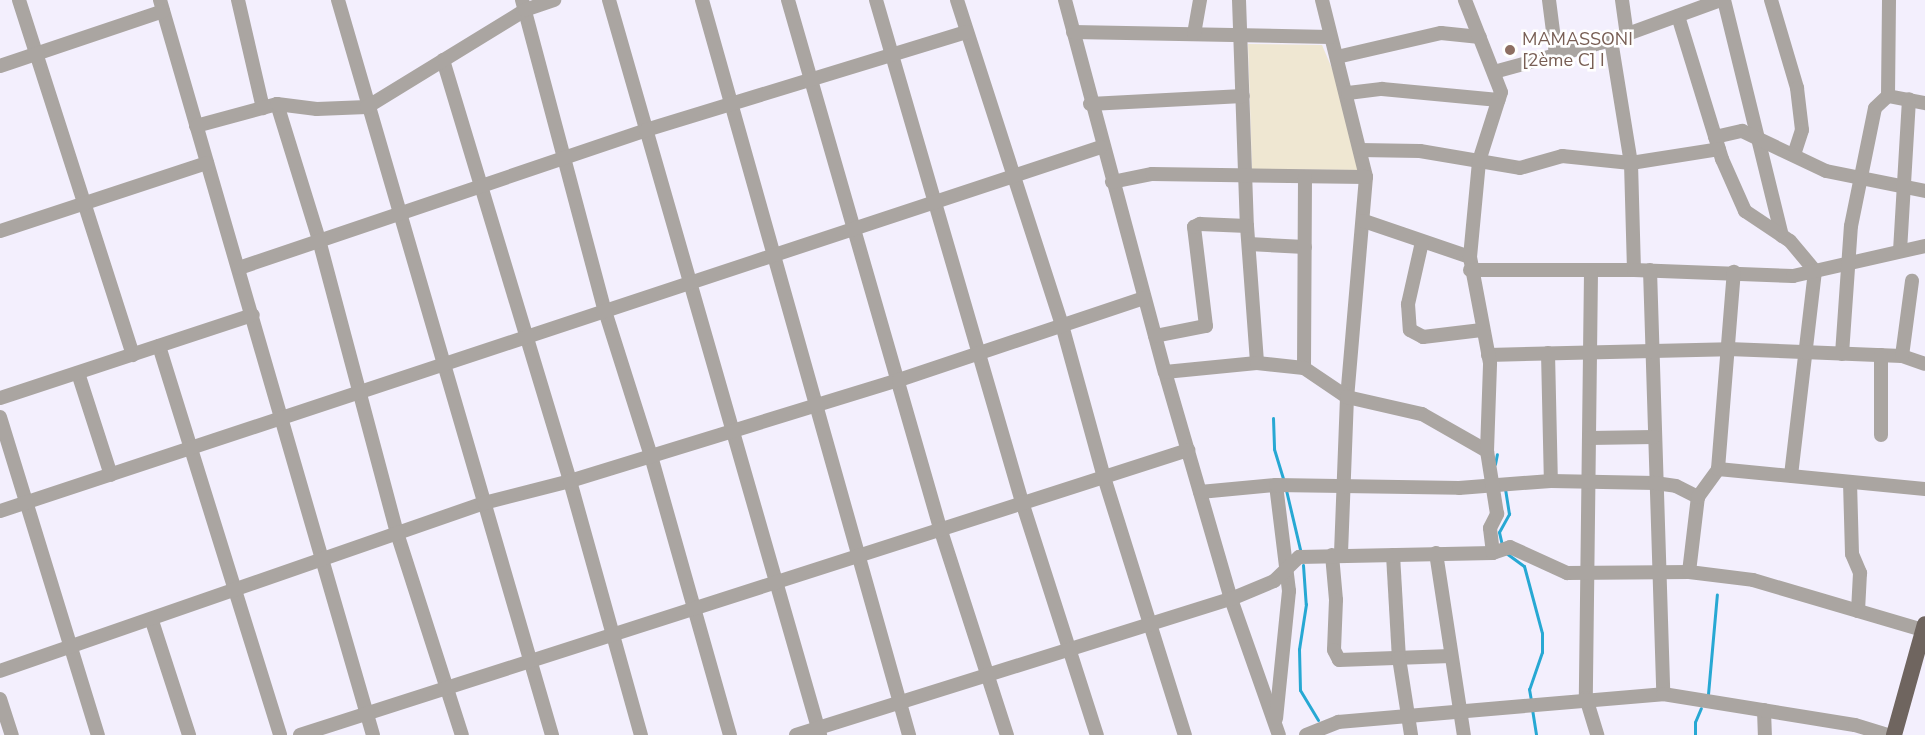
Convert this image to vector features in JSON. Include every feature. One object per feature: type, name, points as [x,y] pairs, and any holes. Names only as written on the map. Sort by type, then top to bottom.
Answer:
[{"type":"main road","points":[[1894,735],[1920,666],[1924,627]]},
{"type":"street","points":[[19,0],[133,355]]},
{"type":"street","points":[[238,0],[263,108]]},
{"type":"street","points":[[338,0],[367,107],[401,211],[483,503],[552,735]]},
{"type":"street","points":[[196,126],[277,104],[317,109],[367,107],[443,60],[523,5],[554,0]]},
{"type":"street","points":[[609,0],[819,731]]},
{"type":"street","points":[[702,0],[814,406],[860,553],[909,735]]},
{"type":"street","points":[[788,0],[940,528],[986,678],[1007,735]]},
{"type":"street","points":[[876,0],[1022,502],[1097,735]]},
{"type":"street","points":[[957,0],[1062,325],[1148,625],[1185,735]]},
{"type":"street","points":[[1065,0],[1101,147],[1164,372],[1231,599],[1277,729]]},
{"type":"street","points":[[1194,34],[1200,0]]},
{"type":"street","points":[[1239,0],[1247,226],[1257,363]]},
{"type":"street","points":[[1322,0],[1330,37],[1348,93],[1366,177],[1347,397],[1337,554],[1335,656],[1345,660],[1451,656]]},
{"type":"street","points":[[1465,0],[1501,92],[1479,161],[1470,263],[1488,355],[1487,452],[1500,485],[1497,514],[1490,528],[1500,551]]},
{"type":"street","points":[[1549,0],[1556,55]]},
{"type":"street","points":[[1622,0],[1627,34]]},
{"type":"street","points":[[1494,72],[1611,40],[1722,0],[1760,138],[1782,236]]},
{"type":"street","points":[[1771,0],[1797,88],[1802,130],[1794,154]]},
{"type":"street","points":[[1842,354],[1847,263],[1861,179],[1875,108],[1888,96],[1889,0]]},
{"type":"street","points":[[0,66],[36,55],[161,5],[284,417],[321,559],[374,735]]},
{"type":"street","points":[[523,5],[605,311],[651,456],[730,735]]},
{"type":"street","points":[[1678,16],[1717,143],[1746,211],[1782,236],[1815,271],[1791,476]]},
{"type":"street","points":[[239,268],[401,211],[646,130],[966,32]]},
{"type":"street","points":[[1073,32],[1330,37]]},
{"type":"street","points":[[1336,57],[1441,33],[1480,37]]},
{"type":"street","points":[[1611,40],[1631,163],[1634,270]]},
{"type":"street","points":[[443,60],[570,481],[641,735]]},
{"type":"street","points":[[1348,93],[1382,89],[1498,100]]},
{"type":"street","points":[[1090,104],[1243,96]]},
{"type":"street","points":[[1888,96],[1925,103]]},
{"type":"street","points":[[1900,251],[1901,186],[1909,99]]},
{"type":"street","points":[[277,104],[319,240],[397,533],[462,735]]},
{"type":"street","points":[[1360,150],[1420,150],[1520,168],[1562,156],[1631,163],[1717,143],[1742,131],[1826,171],[1925,190]]},
{"type":"street","points":[[0,511],[1101,147]]},
{"type":"street","points":[[0,231],[207,163]]},
{"type":"street","points":[[1112,182],[1152,174],[1366,177]]},
{"type":"street","points":[[1304,368],[1305,177]]},
{"type":"street","points":[[1364,221],[1422,242],[1470,263],[1591,272],[1650,270],[1793,276],[1925,246]]},
{"type":"street","points":[[1155,336],[1206,326],[1194,227],[1200,224],[1247,226]]},
{"type":"street","points":[[1422,242],[1408,304],[1410,330],[1423,337],[1482,330]]},
{"type":"street","points":[[1249,244],[1305,247]]},
{"type":"street","points":[[1650,270],[1663,694]]},
{"type":"street","points":[[1591,272],[1586,698],[1597,735]]},
{"type":"street","points":[[1689,572],[1698,497],[1718,469],[1734,272]]},
{"type":"street","points":[[1902,356],[1912,281]]},
{"type":"street","points":[[0,671],[152,621],[483,503],[570,481],[899,380],[1144,298]]},
{"type":"street","points":[[0,398],[253,315]]},
{"type":"street","points":[[159,346],[280,735]]},
{"type":"street","points":[[1488,355],[1728,349],[1902,356],[1925,364]]},
{"type":"street","points":[[1548,353],[1551,481]]},
{"type":"street","points":[[1881,355],[1881,435]]},
{"type":"street","points":[[1164,372],[1257,363],[1304,368],[1347,397],[1422,414],[1487,452]]},
{"type":"street","points":[[78,373],[111,475]]},
{"type":"street","points":[[0,417],[29,502],[98,735]]},
{"type":"street","points":[[1589,438],[1654,437]]},
{"type":"street","points":[[300,735],[1103,474],[1188,450]]},
{"type":"street","points":[[1718,469],[1925,489]]},
{"type":"street","points":[[1200,492],[1282,485],[1500,485],[1551,481],[1655,483],[1676,486],[1698,497]]},
{"type":"street","points":[[1850,482],[1852,554],[1860,573],[1858,611]]},
{"type":"street","points":[[1277,729],[1289,591],[1285,567],[1282,485]]},
{"type":"street","points":[[796,735],[819,731],[986,678],[1070,648],[1231,599],[1274,581],[1285,567],[1299,557],[1337,554],[1393,555],[1500,551],[1567,573],[1689,572],[1753,580],[1858,611],[1924,627]]},
{"type":"street","points":[[1436,553],[1464,735]]},
{"type":"street","points":[[1393,555],[1399,658],[1411,735]]},
{"type":"street","points":[[152,621],[189,735]]},
{"type":"street","points":[[1306,735],[1338,722],[1407,714],[1586,698],[1663,694],[1855,725],[1888,735]]},
{"type":"street","points":[[0,699],[12,735]]},
{"type":"street","points":[[1764,710],[1765,735]]},
{"type":"shaded area","points":[[1248,44],[1322,45],[1345,99],[1361,170],[1252,169]]},
{"type":"waterway","points":[[1273,418],[1274,449],[1284,481]]},
{"type":"waterway","points":[[1495,464],[1497,454]]},
{"type":"waterway","points":[[1502,545],[1499,532],[1509,514],[1505,489]]},
{"type":"waterway","points":[[1286,490],[1300,549]]},
{"type":"waterway","points":[[1506,553],[1524,566],[1542,633],[1542,652],[1529,689],[1531,700]]},
{"type":"waterway","points":[[1303,565],[1306,604],[1299,649],[1300,690],[1318,720]]},
{"type":"waterway","points":[[1708,694],[1717,594]]},
{"type":"waterway","points":[[1695,735],[1695,722],[1701,708]]},
{"type":"waterway","points":[[1532,709],[1536,735]]},
{"type":"place","name":"MAMASSONI [2ème C] I","points":[[1510,50]]}]
